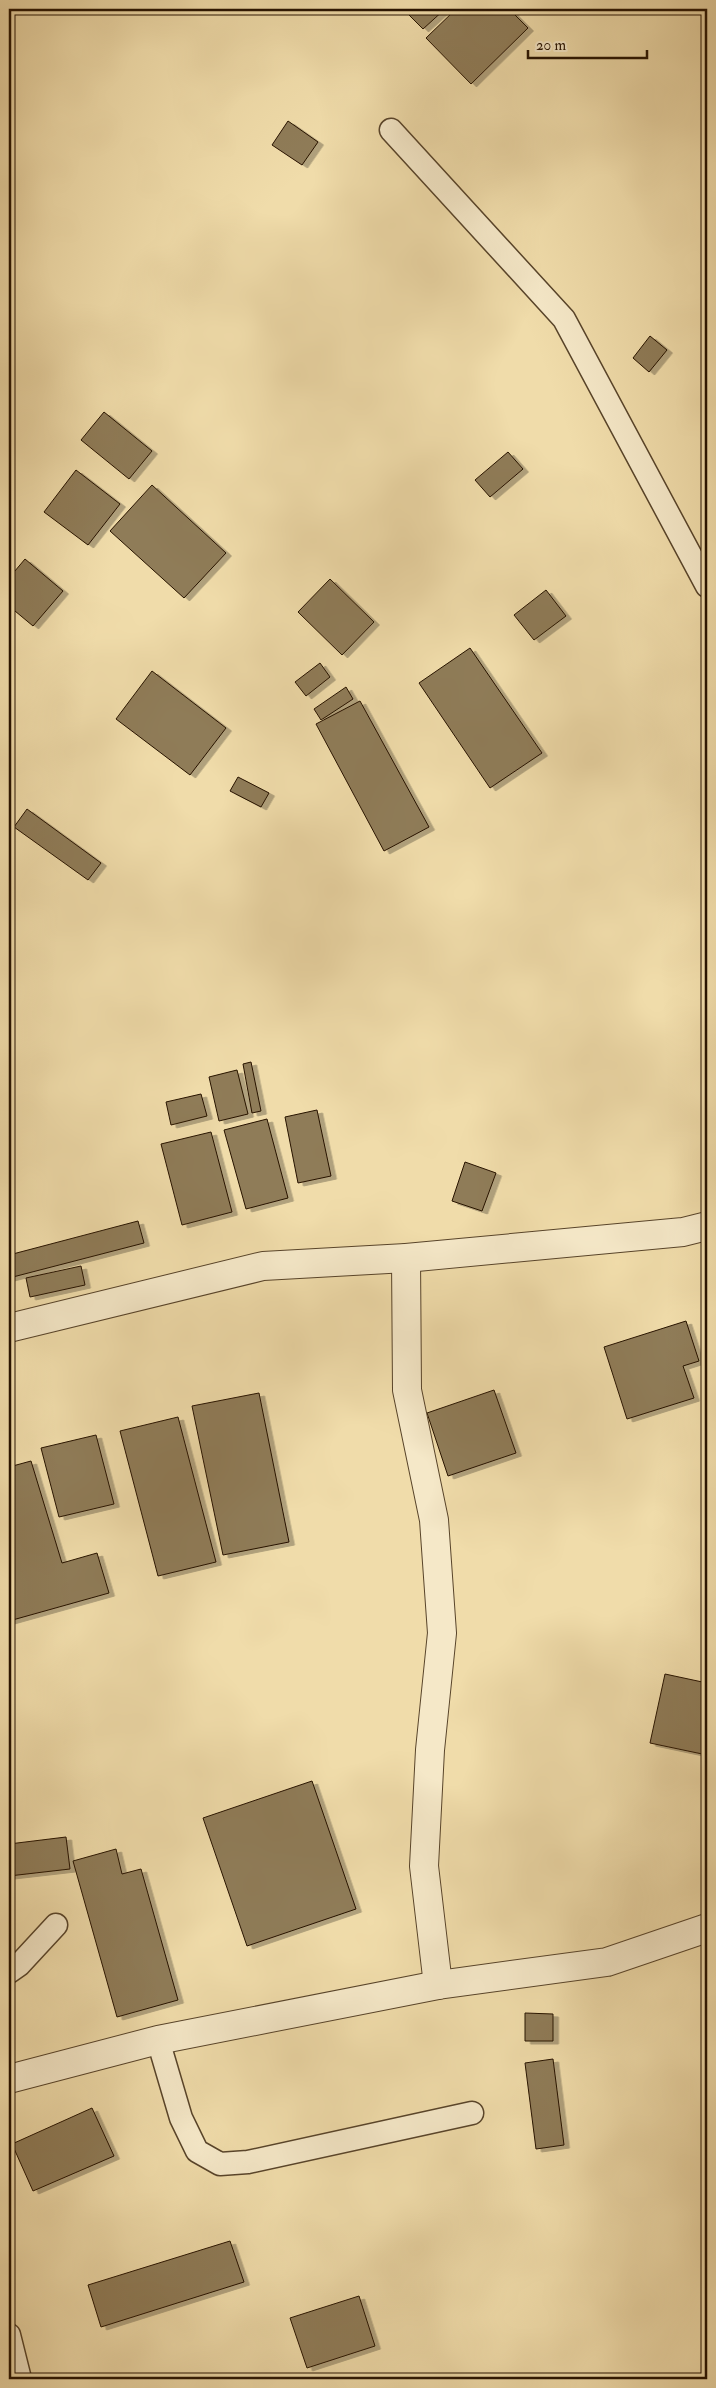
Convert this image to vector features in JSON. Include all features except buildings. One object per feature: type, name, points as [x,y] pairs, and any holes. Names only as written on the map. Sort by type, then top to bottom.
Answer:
[{"type":"street","points":[[9,1328],[263,1266],[406,1258],[683,1232],[707,1226]]},
{"type":"street","points":[[406,1258],[407,1390],[434,1520],[442,1633],[430,1750],[424,1866],[438,1985]]},
{"type":"street","points":[[9,2080],[158,2040],[438,1985],[607,1962],[707,1928]]},
{"type":"lane","points":[[391,130],[564,319],[707,586]]},
{"type":"lane","points":[[9,1972],[19,1966],[56,1925]]},
{"type":"lane","points":[[158,2040],[185,2127],[197,2151],[220,2164],[248,2162],[472,2113]]},
{"type":"lane","points":[[9,2336],[20,2379]]}]
